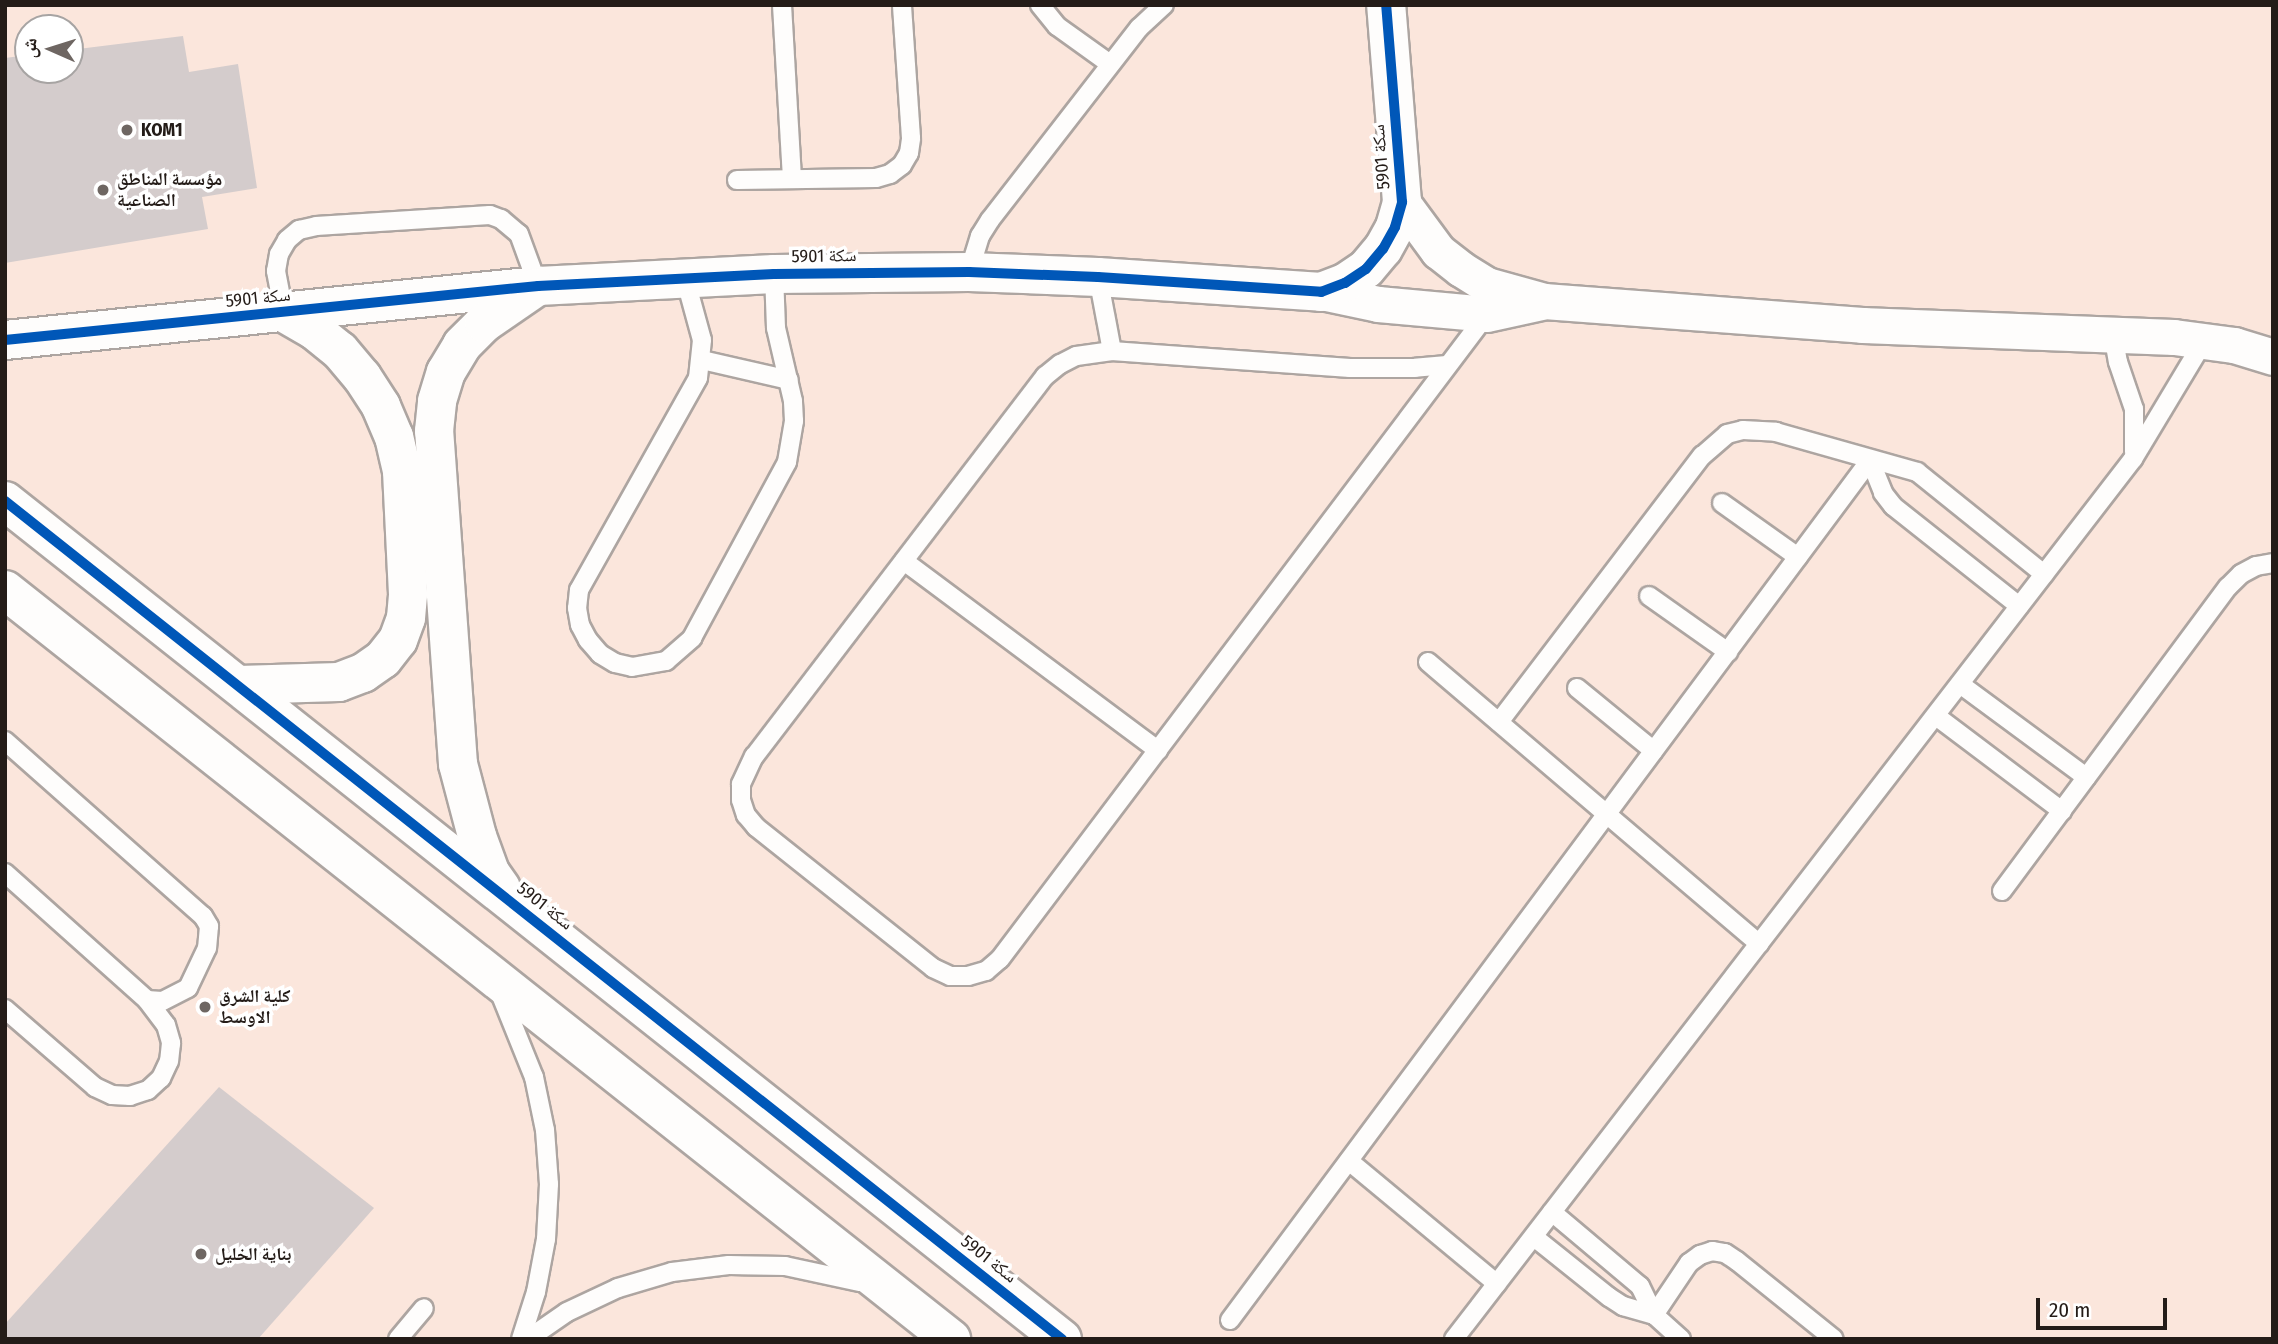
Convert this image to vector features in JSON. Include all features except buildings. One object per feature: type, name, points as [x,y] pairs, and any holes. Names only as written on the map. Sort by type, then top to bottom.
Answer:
[{"type":"street","name":"سكة 5901","points":[[5,340],[538,286],[774,274],[969,272],[1098,276],[1321,292],[1345,283],[1366,268],[1383,249],[1395,227],[1402,202],[1386,5]]},
{"type":"street","points":[[1402,202],[1438,251],[1461,270],[1487,285],[1544,301],[1862,325],[2113,334],[2204,341],[2273,357]]},
{"type":"street","name":"سكة 5901","points":[[507,899],[490,872],[477,836],[458,764],[434,431],[437,401],[446,372],[462,345],[484,323],[538,286]]},
{"type":"street","points":[[1321,292],[1378,304],[1487,314],[1516,310],[1544,301]]},
{"type":"street","name":"سكة 5901","points":[[239,685],[339,682],[363,674],[383,659],[398,640],[406,618],[408,594],[402,471],[390,427],[381,406],[362,377],[340,351],[314,330],[284,313]]},
{"type":"street","name":"سكة 5901","points":[[5,502],[1062,1339]]},
{"type":"street","points":[[5,590],[951,1339]]},
{"type":"lane","points":[[782,5],[792,179]]},
{"type":"lane","points":[[737,180],[876,178],[890,174],[902,165],[909,153],[911,138],[902,5]]},
{"type":"lane","points":[[1040,5],[1057,26],[1110,64]]},
{"type":"lane","points":[[969,272],[980,236],[990,220],[1110,64],[1159,7]]},
{"type":"lane","points":[[284,313],[276,271],[279,254],[293,235],[316,226],[490,215],[501,219],[519,234],[538,286]]},
{"type":"lane","points":[[685,278],[702,340],[702,360],[690,393],[579,590],[577,608],[580,625],[600,654],[615,663],[649,666],[666,661],[692,638],[787,462],[794,421],[789,380],[776,328],[774,274]]},
{"type":"lane","points":[[1098,276],[1112,351]]},
{"type":"lane","points":[[1447,365],[1350,368],[1112,351],[1076,356],[1045,376],[754,756],[741,784],[741,800],[746,815],[756,827],[933,968],[950,975],[968,976],[986,971],[1000,959],[1487,314]]},
{"type":"lane","points":[[2113,334],[2118,362],[2134,409],[2136,433],[2133,459]]},
{"type":"lane","points":[[1454,1339],[2133,459],[2204,341]]},
{"type":"lane","points":[[702,360],[789,380]]},
{"type":"lane","points":[[1499,722],[1702,456],[1720,439],[1743,430],[1760,429],[1870,460],[1886,461],[1917,472],[2044,574]]},
{"type":"lane","points":[[1230,1320],[1870,460]]},
{"type":"lane","points":[[1870,460],[1883,493],[1893,506],[2020,606]]},
{"type":"lane","points":[[1722,503],[1798,557]]},
{"type":"lane","points":[[904,561],[1158,750]]},
{"type":"lane","points":[[2002,891],[2228,587],[2241,574],[2256,566],[2273,564]]},
{"type":"lane","points":[[1649,596],[1728,652]]},
{"type":"lane","points":[[1428,662],[1759,944]]},
{"type":"lane","points":[[1960,684],[2086,777]]},
{"type":"lane","points":[[1577,688],[1654,751]]},
{"type":"lane","points":[[1936,716],[2062,811]]},
{"type":"lane","points":[[5,741],[203,916],[209,937],[197,975],[188,988],[176,997],[162,1001],[146,1000]]},
{"type":"lane","points":[[5,873],[146,1000],[166,1025],[171,1042],[169,1061],[155,1084],[130,1096],[112,1095],[95,1087],[5,1009]]},
{"type":"lane","points":[[492,977],[516,1026],[534,1077],[545,1130],[549,1184],[546,1239],[536,1292],[521,1339]]},
{"type":"lane","points":[[1349,1161],[1497,1283]]},
{"type":"lane","points":[[1552,1212],[1640,1286],[1654,1315],[1681,1339]]},
{"type":"lane","points":[[1534,1237],[1609,1297],[1623,1306],[1654,1315]]},
{"type":"lane","points":[[1654,1315],[1689,1263],[1712,1251],[1725,1253],[1737,1261],[1835,1339]]},
{"type":"lane","points":[[527,1339],[567,1312],[618,1288],[672,1272],[729,1265],[785,1266],[841,1275],[894,1293]]},
{"type":"lane","points":[[398,1339],[424,1308]]},
{"type":"shaded area","points":[[5,5],[2273,5],[2273,1339],[5,1339]]},
{"type":"cycle path","points":[[5,340],[538,286],[774,274],[969,272],[1098,277],[1321,292],[1345,283],[1366,269],[1383,249],[1395,227],[1402,202],[1386,5]]},
{"type":"cycle path","points":[[5,501],[1062,1339]]},
{"type":"place","name":"KOM1","points":[[127,130]]},
{"type":"place","name":"مؤسسة المناطق الصناعية","points":[[103,190]]},
{"type":"place","name":"كلية الشرق الاوسط","points":[[205,1007]]},
{"type":"place","name":"بناية الخليل","points":[[201,1254]]}]
